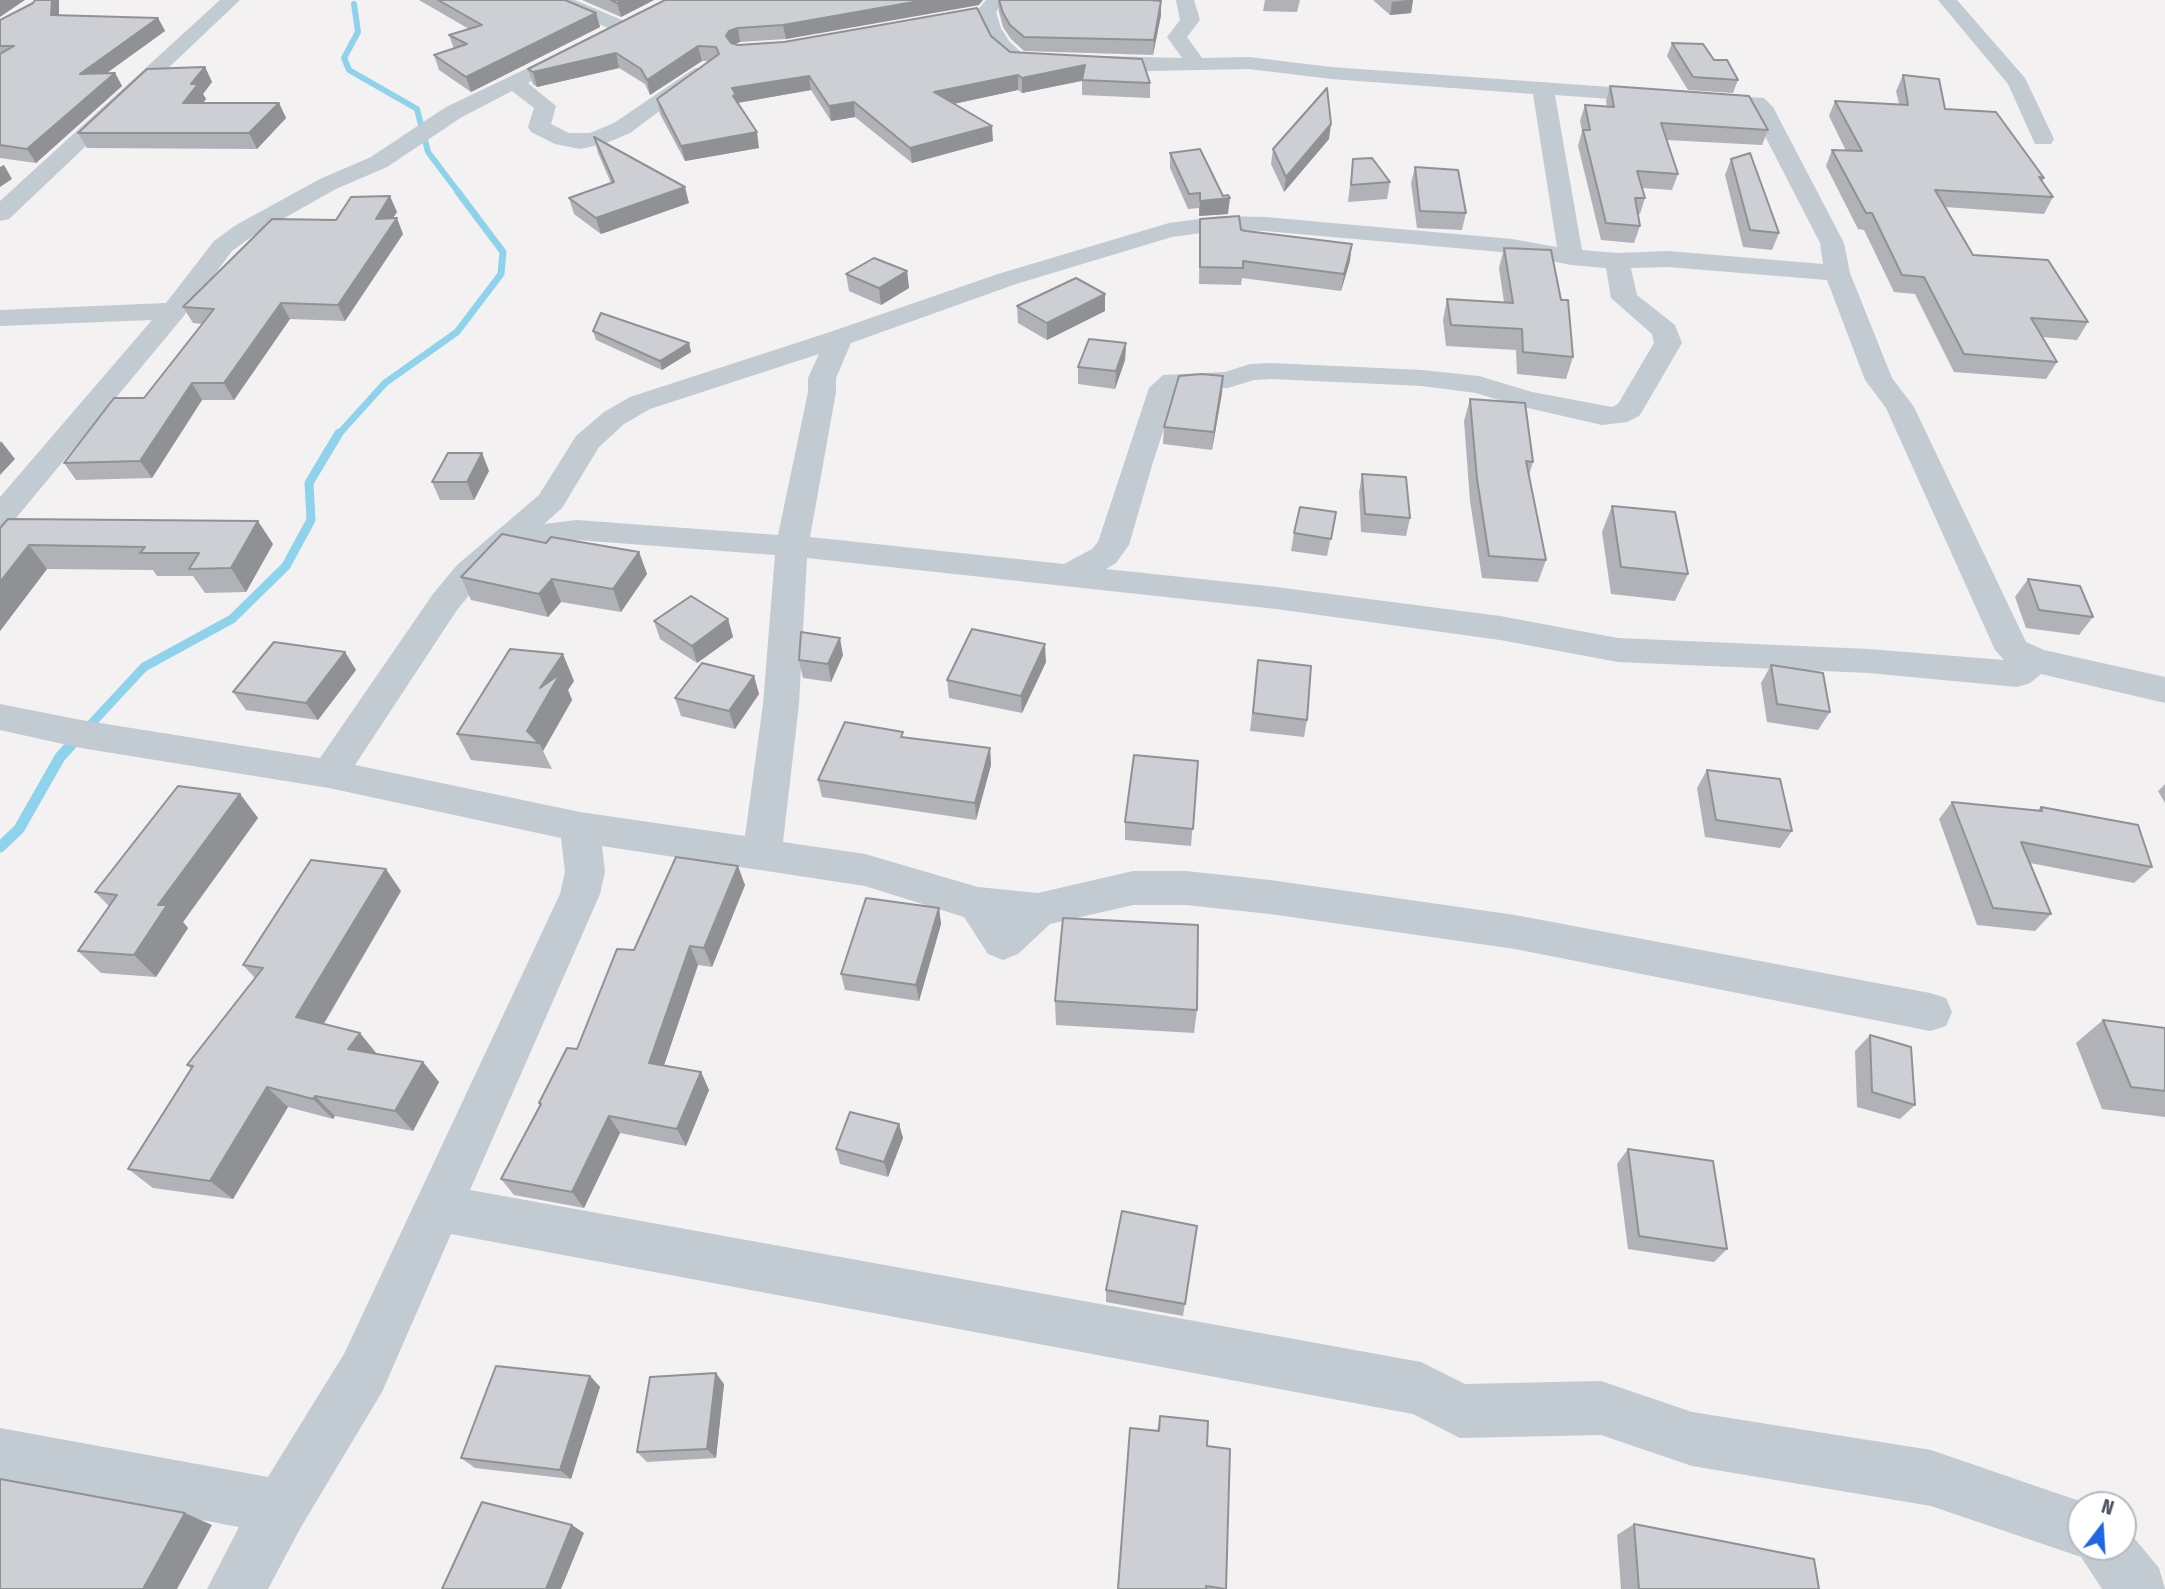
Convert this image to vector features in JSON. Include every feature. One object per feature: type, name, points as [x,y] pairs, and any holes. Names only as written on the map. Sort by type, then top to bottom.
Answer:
[{"type":"street","points":[[0,214],[231,0]]},
{"type":"street","points":[[0,517],[174,312],[223,246],[245,230],[328,184],[379,162],[454,112],[633,21],[559,0]]},
{"type":"street","points":[[1185,0],[1190,20],[1177,37],[1196,64]]},
{"type":"street","points":[[1947,0],[2018,82],[2043,139]]},
{"type":"street","points":[[985,9],[991,28],[1001,44],[1018,60],[1250,63],[1331,73],[1756,103],[1762,107],[1832,243],[1837,273],[1879,380],[1900,407],[2012,650],[2035,660],[2165,690]]},
{"type":"street","points":[[514,82],[545,106],[539,127],[563,139],[580,142],[596,139],[622,128],[710,67]]},
{"type":"street","points":[[1543,88],[1571,257]]},
{"type":"street","points":[[11,169],[44,174]]},
{"type":"street","points":[[330,774],[445,602],[469,573],[551,501],[586,442],[614,418],[640,403],[840,338],[1007,279],[1169,230],[1196,225],[1265,224],[1512,246],[1571,257],[1617,261],[1668,259],[1837,273]]},
{"type":"street","points":[[1072,574],[1104,556],[1114,545],[1163,388],[1173,381],[1228,380],[1250,372],[1271,371],[1422,378],[1466,383],[1602,416],[1616,416],[1629,410],[1668,343],[1665,331],[1624,298],[1617,261]]},
{"type":"street","points":[[0,318],[174,312]]},
{"type":"street","points":[[762,854],[781,704],[792,546],[822,392],[822,378],[840,338]]},
{"type":"street","points":[[505,540],[577,530],[792,546],[1072,574],[1500,628],[1618,650],[1869,661],[2017,674],[2035,660]]},
{"type":"street","points":[[0,717],[81,734],[330,774],[580,827],[865,870],[978,904],[1003,942],[1038,909],[1133,888],[1186,888],[1270,897],[1515,932],[1930,1012]]},
{"type":"street","points":[[236,1589],[281,1507],[363,1373],[580,894],[585,872],[580,827]]},
{"type":"street","points":[[438,1208],[1421,1389],[1460,1410],[1601,1408],[1692,1439],[1931,1478],[2067,1524]]},
{"type":"street","points":[[0,1455],[281,1507]]},
{"type":"street","points":[[2116,1561],[2138,1589]]},
{"type":"building","points":[[35,0],[52,0],[51,15],[158,18],[80,74],[115,73],[27,149],[0,145],[0,54],[14,46],[0,46],[0,20]]},
{"type":"building","points":[[438,0],[565,0],[596,13],[466,77],[434,55],[467,44],[449,35],[482,25]]},
{"type":"building","points":[[665,0],[925,0],[783,25],[729,31],[726,36],[731,43],[738,45],[784,42],[977,8],[991,36],[1010,52],[1142,59],[1150,83],[1082,80],[1085,65],[934,92],[992,126],[910,148],[854,102],[829,106],[809,76],[732,88],[736,95],[733,96],[757,132],[681,146],[657,99],[719,54],[716,47],[698,46],[647,80],[641,69],[616,53],[533,72],[528,69]]},
{"type":"building","points":[[999,0],[1161,1],[1154,40],[1024,37],[1010,25]]},
{"type":"building","points":[[1672,43],[1703,44],[1714,60],[1727,60],[1738,80],[1693,77]]},
{"type":"building","points":[[205,67],[191,84],[198,84],[183,103],[279,103],[249,133],[78,133],[147,69]]},
{"type":"building","points":[[1903,75],[1939,79],[1945,109],[1996,112],[2044,178],[2039,177],[2053,197],[1935,190],[1973,255],[2048,260],[2088,322],[2031,318],[2057,362],[1964,354],[1924,277],[1902,275],[1872,213],[1866,213],[1832,150],[1862,151],[1835,101],[1908,105]]},
{"type":"building","points":[[1610,86],[1749,96],[1768,130],[1661,123],[1678,174],[1637,171],[1645,198],[1635,198],[1640,226],[1606,223],[1583,130],[1590,130],[1585,105],[1614,107]]},
{"type":"building","points":[[1327,88],[1331,124],[1286,177],[1273,149]]},
{"type":"building","points":[[594,137],[685,187],[596,218],[569,198],[614,182]]},
{"type":"building","points":[[1200,149],[1223,196],[1228,195],[1230,198],[1200,201],[1200,193],[1189,194],[1170,153]]},
{"type":"building","points":[[1750,153],[1779,233],[1750,230],[1731,159]]},
{"type":"building","points":[[1372,158],[1390,182],[1351,185],[1353,159]]},
{"type":"building","points":[[1415,167],[1458,170],[1466,213],[1420,211]]},
{"type":"building","points":[[390,196],[376,219],[397,218],[338,305],[281,303],[224,383],[192,383],[140,461],[64,463],[114,398],[144,398],[214,309],[183,307],[272,219],[336,220],[351,197]]},
{"type":"building","points":[[1239,216],[1241,230],[1352,244],[1344,274],[1243,261],[1243,268],[1200,267],[1200,219]]},
{"type":"building","points":[[1504,248],[1551,250],[1561,300],[1568,300],[1573,357],[1523,352],[1522,329],[1451,325],[1447,299],[1513,303]]},
{"type":"building","points":[[874,258],[907,271],[879,288],[846,274]]},
{"type":"building","points":[[1076,278],[1105,294],[1047,323],[1017,306]]},
{"type":"building","points":[[601,313],[689,343],[660,361],[593,331]]},
{"type":"building","points":[[1089,339],[1126,343],[1116,371],[1078,367]]},
{"type":"building","points":[[1179,376],[1223,376],[1214,432],[1164,427]]},
{"type":"building","points":[[1470,399],[1525,403],[1533,462],[1526,461],[1546,560],[1489,556],[1477,479]]},
{"type":"building","points":[[448,453],[482,453],[467,482],[432,482]]},
{"type":"building","points":[[1362,474],[1406,477],[1410,518],[1365,514]]},
{"type":"building","points":[[1612,506],[1675,512],[1688,574],[1621,567]]},
{"type":"building","points":[[1300,507],[1336,512],[1331,539],[1294,533]]},
{"type":"building","points":[[8,519],[258,521],[231,568],[189,569],[199,553],[140,553],[145,547],[29,545],[0,582],[0,528]]},
{"type":"building","points":[[502,534],[546,543],[551,537],[639,552],[613,589],[552,579],[539,594],[461,577]]},
{"type":"building","points":[[2028,579],[2080,586],[2093,617],[2039,610]]},
{"type":"building","points":[[691,596],[728,619],[692,646],[654,621]]},
{"type":"building","points":[[972,629],[1045,644],[1021,696],[947,680]]},
{"type":"building","points":[[801,632],[840,638],[828,664],[799,660]]},
{"type":"building","points":[[274,642],[345,652],[306,703],[233,692]]},
{"type":"building","points":[[510,649],[563,654],[540,688],[560,674],[527,731],[539,743],[457,734]]},
{"type":"building","points":[[1258,660],[1311,666],[1307,720],[1253,713]]},
{"type":"building","points":[[702,663],[754,676],[729,711],[675,698]]},
{"type":"building","points":[[1771,665],[1823,673],[1830,712],[1777,704]]},
{"type":"building","points":[[845,722],[903,732],[901,737],[990,748],[975,803],[818,780]]},
{"type":"building","points":[[1134,755],[1198,761],[1193,829],[1125,822]]},
{"type":"building","points":[[1707,770],[1780,779],[1792,831],[1716,820]]},
{"type":"building","points":[[178,786],[240,794],[158,905],[167,905],[134,955],[78,951],[117,895],[95,892]]},
{"type":"building","points":[[1952,802],[2042,811],[2041,807],[2138,825],[2152,867],[2021,842],[2051,914],[1993,908]]},
{"type":"building","points":[[676,857],[738,866],[704,948],[690,946],[649,1063],[701,1072],[677,1129],[609,1116],[572,1192],[501,1179],[567,1048],[577,1049],[617,949],[634,950]]},
{"type":"building","points":[[311,860],[386,869],[296,1017],[360,1033],[348,1049],[423,1062],[395,1111],[315,1096],[313,1099],[267,1087],[210,1181],[128,1169],[193,1066],[187,1065],[263,968],[243,965]]},
{"type":"building","points":[[866,898],[939,908],[916,985],[841,974]]},
{"type":"building","points":[[1063,918],[1198,925],[1197,1010],[1055,1001]]},
{"type":"building","points":[[2103,1020],[2165,1028],[2165,1091],[2131,1087]]},
{"type":"building","points":[[1870,1035],[1911,1047],[1915,1105],[1872,1092]]},
{"type":"building","points":[[850,1112],[899,1124],[884,1162],[836,1149]]},
{"type":"building","points":[[1628,1149],[1713,1161],[1727,1249],[1639,1236]]},
{"type":"building","points":[[1122,1211],[1197,1226],[1185,1304],[1106,1290]]},
{"type":"building","points":[[496,1366],[590,1376],[560,1470],[461,1458]]},
{"type":"building","points":[[716,1373],[707,1449],[637,1452],[650,1377]]},
{"type":"building","points":[[1160,1416],[1208,1421],[1207,1446],[1230,1449],[1226,1589],[1206,1586],[1206,1589],[1118,1589],[1130,1428],[1159,1431]]},
{"type":"building","points":[[0,1479],[185,1513],[143,1589],[0,1589]]},
{"type":"building","points":[[482,1502],[572,1525],[546,1589],[442,1589]]},
{"type":"building","points":[[1634,1524],[1814,1559],[1819,1589],[1639,1589]]},
{"type":"waterway","points":[[354,4],[358,32],[344,58],[349,70],[417,109],[428,152],[459,193]]},
{"type":"waterway","points":[[338,435],[385,383],[457,332],[501,274],[503,252],[458,192]]},
{"type":"waterway","points":[[79,737],[144,667],[232,619],[286,566],[311,520],[309,483],[339,433]]},
{"type":"waterway","points":[[0,847],[19,829],[60,757],[80,735]]}]
